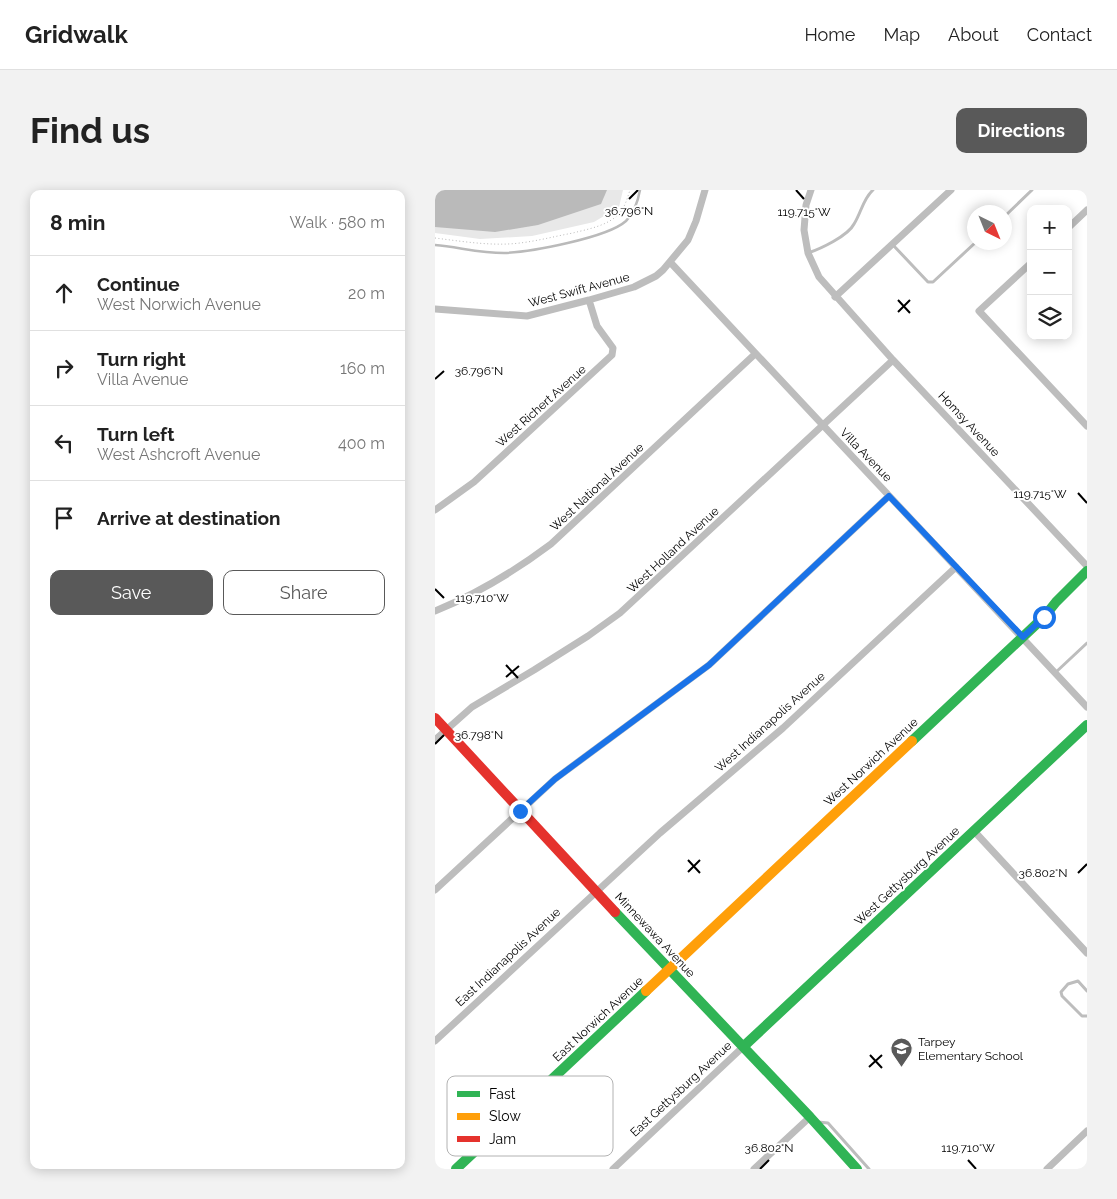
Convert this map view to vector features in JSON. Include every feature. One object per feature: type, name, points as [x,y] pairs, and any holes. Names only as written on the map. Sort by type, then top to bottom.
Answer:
[{"type":"street","name":"West Swift Avenue","points":[[435,309],[527,316],[634,287],[656,276],[688,240],[705,190]]},
{"type":"street","points":[[811,190],[806,206],[804,230],[808,253],[819,277],[835,297],[951,190]]},
{"type":"street","points":[[1072,224],[1087,210]]},
{"type":"street","name":"Villa Avenue","points":[[670,262],[822,426],[1023,637],[1087,708]]},
{"type":"street","points":[[1027,267],[979,311],[1087,426]]},
{"type":"street","name":"Homsy Avenue","points":[[835,297],[1087,566]]},
{"type":"street","name":"West Richert Avenue","points":[[435,510],[474,482],[612,355],[613,348],[597,326],[589,300]]},
{"type":"street","name":"West National Avenue","points":[[435,611],[485,588],[526,563],[551,544],[755,354]]},
{"type":"street","name":"West Holland Avenue","points":[[435,740],[472,707],[542,666],[620,613],[893,360]]},
{"type":"street","points":[[435,890],[555,779],[709,665],[889,496]]},
{"type":"street","name":"West Indianapolis Avenue","points":[[597,890],[660,833],[783,728],[956,567]]},
{"type":"street","name":"West Norwich Avenue","points":[[670,969],[1044,617],[1087,571]]},
{"type":"street","name":"Minnewawa Avenue","points":[[435,718],[520,811],[813,1119],[857,1169]]},
{"type":"street","name":"West Gettysburg Avenue","points":[[744,1046],[1087,725]]},
{"type":"street","points":[[974,831],[1087,953]]},
{"type":"street","name":"East Indianapolis Avenue","points":[[435,1041],[597,890]]},
{"type":"street","name":"East Norwich Avenue","points":[[556,1076],[670,969]]},
{"type":"street","name":"East Gettysburg Avenue","points":[[613,1169],[744,1046]]},
{"type":"street","points":[[755,1169],[813,1119]]},
{"type":"street","points":[[1047,1169],[1087,1131]]},
{"type":"street","name":"East Norwich Avenue","points":[[456,1169],[470,1156]]},
{"type":"lane","points":[[808,253],[817,250],[851,229],[865,199],[873,190]]},
{"type":"lane","points":[[1012,209],[1032,190]]},
{"type":"lane","points":[[893,245],[928,282],[933,282],[967,250]]},
{"type":"lane","points":[[1055,673],[1087,643]]},
{"type":"lane","points":[[1087,991],[1078,981],[1067,984],[1061,992],[1062,996],[1081,1016],[1087,1016]]},
{"type":"lane","points":[[813,1119],[828,1123],[869,1169]]},
{"type":"path","points":[[435,238],[509,244],[535,241],[595,228],[620,213],[630,190]]},
{"type":"shaded area","points":[[435,190],[623,190],[619,207],[594,222],[532,236],[480,239],[435,233]]},
{"type":"shaded area","points":[[435,190],[607,190],[601,204],[538,225],[495,232],[435,227]]},
{"type":"waterway","points":[[435,245],[504,253],[568,243],[603,233],[626,221],[635,207],[640,190]]},
{"type":"traffic: fast","points":[[912,741],[1044,617],[1087,571]]},
{"type":"traffic: fast","points":[[744,1046],[1087,725]]},
{"type":"traffic: fast","points":[[615,912],[857,1169]]},
{"type":"traffic: fast","points":[[555,1076],[646,991]]},
{"type":"traffic: fast","points":[[456,1169],[470,1156]]},
{"type":"traffic: slow","points":[[646,991],[912,741]]},
{"type":"traffic: jam","points":[[435,718],[615,912]]},
{"type":"place","name":"Tarpey Elementary School","points":[[902,1068]]},
{"type":"route","points":[[520,811],[555,779],[709,665],[889,496],[1023,637],[1044,617]]}]
